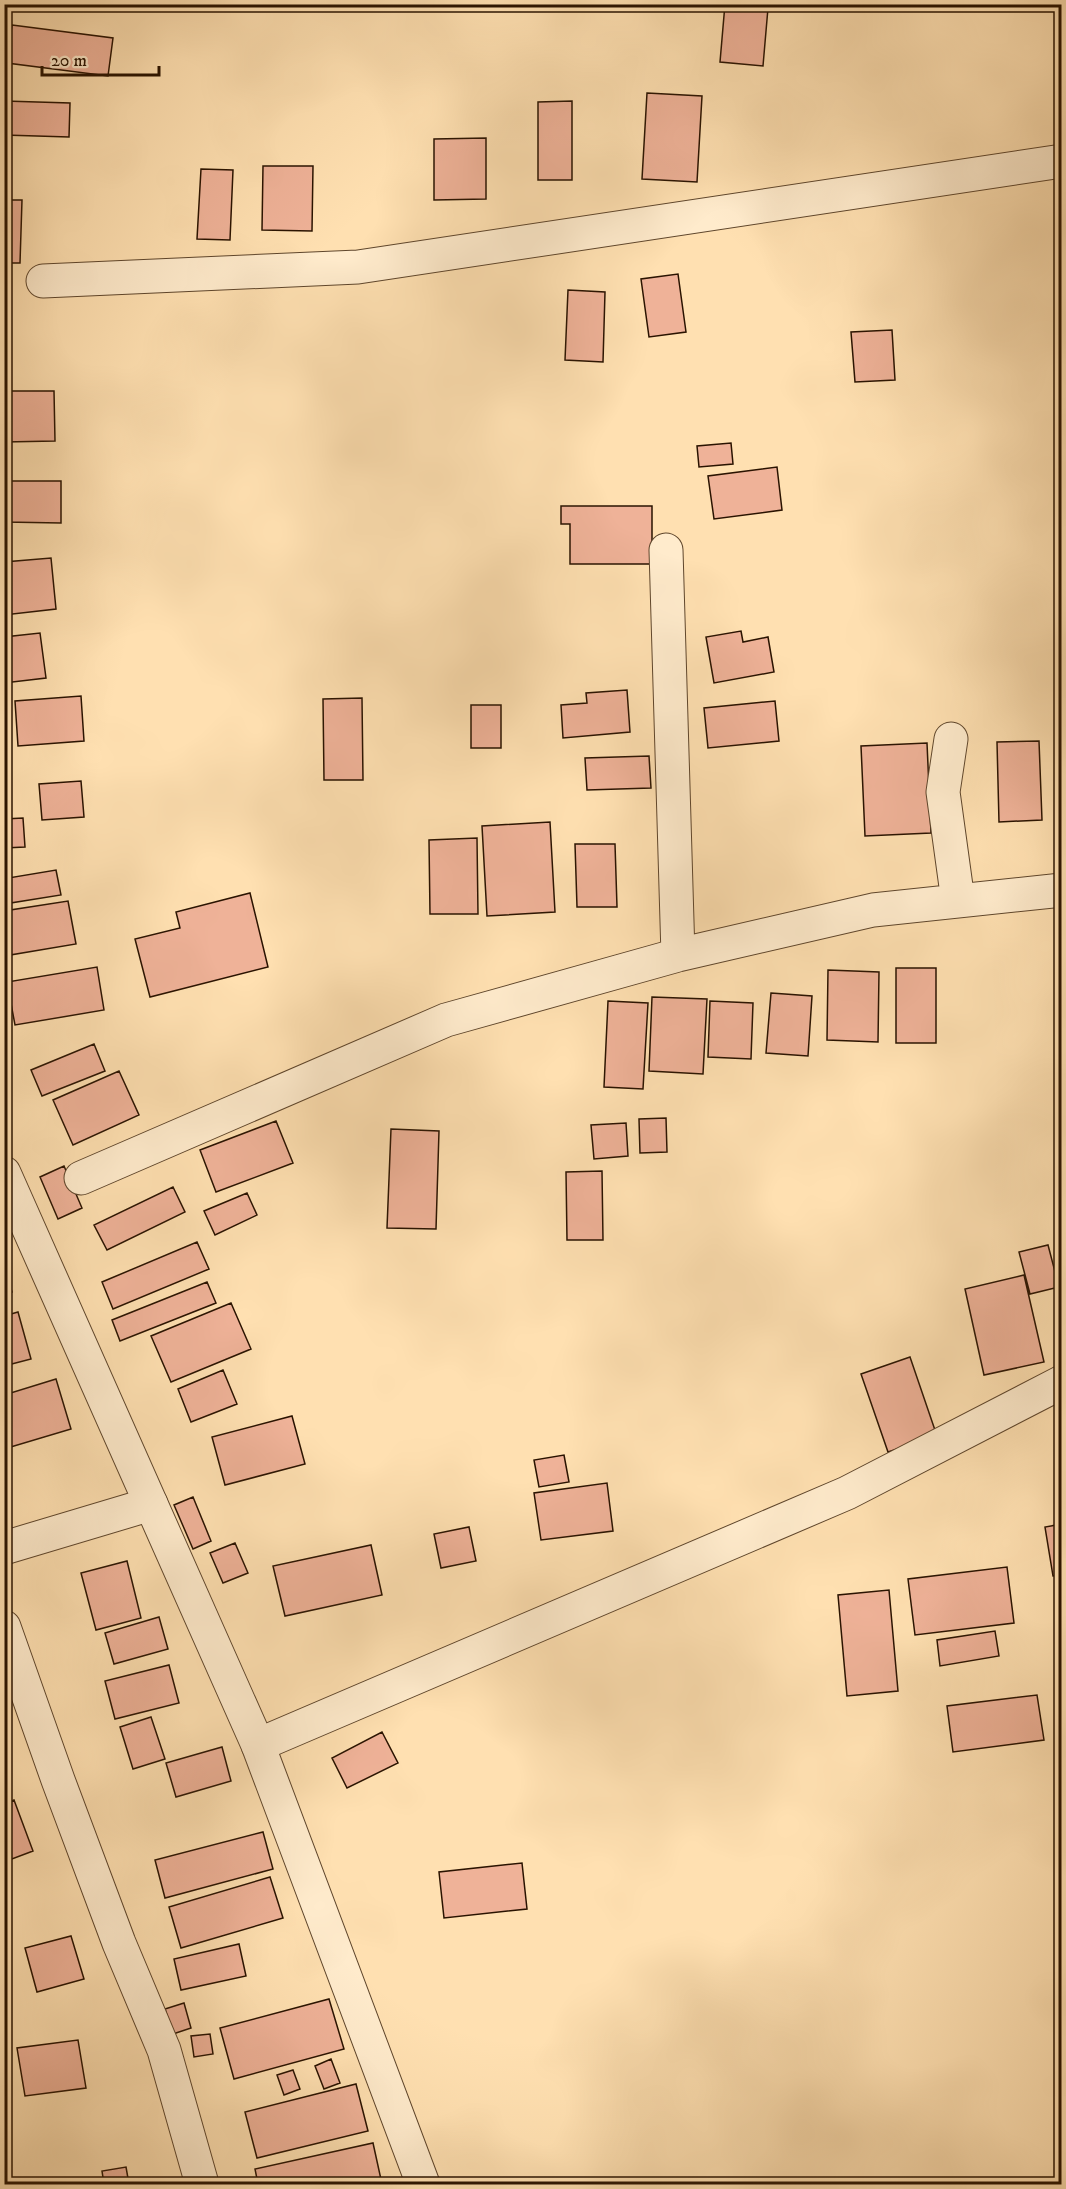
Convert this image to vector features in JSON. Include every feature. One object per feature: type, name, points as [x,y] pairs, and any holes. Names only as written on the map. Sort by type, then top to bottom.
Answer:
[{"type":"street","points":[[43,281],[358,267],[1062,161]]},
{"type":"street","points":[[666,550],[678,956]]},
{"type":"street","points":[[951,739],[943,792],[958,901]]},
{"type":"street","points":[[81,1178],[446,1020],[678,956],[873,910],[1062,890]]},
{"type":"street","points":[[4,1173],[258,1745],[423,2184]]},
{"type":"street","points":[[258,1745],[847,1492],[1062,1382]]},
{"type":"street","points":[[4,1548],[151,1504]]},
{"type":"street","points":[[4,1627],[119,1943],[164,2050],[202,2184]]},
{"type":"building","points":[[725,4],[768,8],[763,66],[720,62]]},
{"type":"building","points":[[12,25],[113,38],[108,76],[7,63]]},
{"type":"building","points":[[647,93],[702,96],[697,182],[642,179]]},
{"type":"building","points":[[4,101],[70,103],[69,137],[4,135]]},
{"type":"building","points":[[572,101],[572,180],[538,180],[538,102]]},
{"type":"building","points":[[486,138],[486,199],[434,200],[434,139]]},
{"type":"building","points":[[263,166],[313,166],[312,231],[262,230]]},
{"type":"building","points":[[201,169],[233,170],[230,240],[197,239]]},
{"type":"building","points":[[4,200],[22,200],[20,263],[4,263]]},
{"type":"building","points":[[678,274],[686,332],[649,337],[641,279]]},
{"type":"building","points":[[568,290],[605,292],[603,362],[565,360]]},
{"type":"building","points":[[892,330],[895,380],[855,382],[851,332]]},
{"type":"building","points":[[4,391],[54,391],[55,441],[4,442]]},
{"type":"building","points":[[731,443],[733,464],[699,467],[697,446]]},
{"type":"building","points":[[777,467],[782,510],[714,519],[708,476]]},
{"type":"building","points":[[4,481],[61,481],[61,523],[4,522]]},
{"type":"building","points":[[561,506],[652,506],[652,564],[570,564],[570,524],[561,524]]},
{"type":"building","points":[[51,558],[56,609],[4,615],[4,562]]},
{"type":"building","points":[[741,631],[743,642],[768,637],[774,672],[714,683],[706,637]]},
{"type":"building","points":[[40,633],[46,678],[4,683],[4,637]]},
{"type":"building","points":[[627,690],[630,732],[563,738],[561,705],[587,703],[586,693]]},
{"type":"building","points":[[81,696],[84,741],[18,746],[15,701]]},
{"type":"building","points":[[362,698],[363,780],[324,780],[323,699]]},
{"type":"building","points":[[775,701],[779,741],[708,748],[704,708]]},
{"type":"building","points":[[471,705],[501,705],[501,748],[471,748]]},
{"type":"building","points":[[1039,741],[1042,820],[999,822],[997,742]]},
{"type":"building","points":[[927,743],[931,833],[865,836],[861,746]]},
{"type":"building","points":[[649,756],[651,788],[587,790],[585,758]]},
{"type":"building","points":[[81,781],[84,817],[42,820],[39,784]]},
{"type":"building","points":[[23,818],[25,847],[4,848],[4,819]]},
{"type":"building","points":[[550,822],[555,912],[487,916],[482,826]]},
{"type":"building","points":[[477,838],[478,914],[430,914],[429,840]]},
{"type":"building","points":[[575,844],[615,844],[617,907],[577,907]]},
{"type":"building","points":[[56,870],[61,895],[4,904],[4,895],[10,894],[8,878]]},
{"type":"building","points":[[250,893],[268,967],[150,997],[135,939],[180,928],[176,912]]},
{"type":"building","points":[[68,901],[76,944],[4,956],[4,911]]},
{"type":"building","points":[[97,967],[104,1010],[15,1025],[7,982]]},
{"type":"building","points":[[896,968],[936,968],[936,1043],[896,1043]]},
{"type":"building","points":[[828,970],[879,972],[878,1042],[827,1040]]},
{"type":"building","points":[[771,993],[812,996],[808,1056],[766,1053]]},
{"type":"building","points":[[652,997],[707,999],[703,1074],[649,1071]]},
{"type":"building","points":[[608,1001],[648,1003],[643,1089],[604,1087]]},
{"type":"building","points":[[710,1001],[753,1003],[751,1059],[708,1057]]},
{"type":"building","points":[[94,1044],[105,1071],[42,1096],[31,1070]]},
{"type":"building","points":[[119,1071],[139,1115],[73,1145],[53,1100]]},
{"type":"building","points":[[666,1118],[667,1152],[640,1153],[639,1119]]},
{"type":"building","points":[[276,1121],[293,1163],[216,1192],[200,1150]]},
{"type":"building","points":[[626,1123],[628,1156],[594,1159],[591,1125]]},
{"type":"building","points":[[391,1129],[439,1131],[436,1229],[387,1228]]},
{"type":"building","points":[[64,1166],[82,1208],[58,1219],[40,1177]]},
{"type":"building","points":[[602,1171],[603,1240],[567,1240],[566,1172]]},
{"type":"building","points":[[173,1187],[185,1212],[107,1250],[94,1225]]},
{"type":"building","points":[[247,1193],[257,1215],[215,1235],[204,1211]]},
{"type":"building","points":[[197,1242],[209,1269],[113,1309],[102,1282]]},
{"type":"building","points":[[1048,1245],[1059,1287],[1030,1294],[1019,1252]]},
{"type":"building","points":[[4,1267],[12,1292],[4,1294]]},
{"type":"building","points":[[1024,1275],[1044,1362],[984,1375],[965,1289]]},
{"type":"building","points":[[207,1282],[216,1303],[120,1341],[112,1320]]},
{"type":"building","points":[[231,1303],[251,1349],[171,1382],[151,1336]]},
{"type":"building","points":[[18,1312],[31,1359],[4,1366],[4,1316]]},
{"type":"building","points":[[910,1357],[937,1436],[888,1452],[861,1374]]},
{"type":"building","points":[[223,1370],[237,1404],[191,1422],[178,1389]]},
{"type":"building","points":[[56,1379],[71,1429],[4,1449],[4,1395]]},
{"type":"building","points":[[292,1416],[305,1464],[225,1485],[212,1437]]},
{"type":"building","points":[[564,1455],[569,1482],[539,1487],[534,1460]]},
{"type":"building","points":[[607,1483],[613,1531],[541,1540],[534,1493]]},
{"type":"building","points":[[193,1497],[211,1541],[193,1549],[174,1505]]},
{"type":"building","points":[[1062,1524],[1062,1575],[1053,1576],[1045,1527]]},
{"type":"building","points":[[469,1527],[476,1561],[441,1568],[434,1534]]},
{"type":"building","points":[[235,1543],[248,1573],[223,1583],[210,1553]]},
{"type":"building","points":[[371,1545],[382,1595],[285,1616],[273,1566]]},
{"type":"building","points":[[127,1561],[141,1618],[96,1630],[81,1573]]},
{"type":"building","points":[[1007,1567],[1014,1623],[915,1635],[908,1579]]},
{"type":"building","points":[[889,1590],[898,1691],[847,1696],[838,1595]]},
{"type":"building","points":[[159,1617],[168,1649],[114,1664],[105,1633]]},
{"type":"building","points":[[995,1631],[999,1656],[940,1666],[937,1640]]},
{"type":"building","points":[[169,1665],[179,1703],[115,1719],[105,1681]]},
{"type":"building","points":[[1037,1695],[1044,1740],[953,1752],[947,1706]]},
{"type":"building","points":[[151,1717],[165,1759],[133,1769],[120,1727]]},
{"type":"building","points":[[382,1732],[398,1763],[347,1788],[332,1758]]},
{"type":"building","points":[[222,1747],[231,1781],[176,1797],[166,1763]]},
{"type":"building","points":[[14,1800],[33,1851],[4,1862],[4,1804]]},
{"type":"building","points":[[263,1832],[273,1869],[165,1898],[155,1860]]},
{"type":"building","points":[[522,1863],[527,1909],[444,1918],[439,1872]]},
{"type":"building","points":[[270,1877],[283,1918],[181,1948],[169,1907]]},
{"type":"building","points":[[71,1936],[84,1979],[37,1992],[25,1948]]},
{"type":"building","points":[[239,1944],[246,1976],[181,1990],[174,1959]]},
{"type":"building","points":[[329,1999],[344,2049],[234,2079],[220,2028]]},
{"type":"building","points":[[184,2003],[191,2028],[173,2034],[165,2009]]},
{"type":"building","points":[[210,2034],[213,2054],[194,2057],[191,2036]]},
{"type":"building","points":[[78,2040],[86,2088],[25,2096],[17,2048]]},
{"type":"building","points":[[331,2059],[340,2083],[324,2089],[315,2066]]},
{"type":"building","points":[[293,2070],[300,2089],[284,2095],[277,2075]]},
{"type":"building","points":[[356,2084],[368,2131],[257,2158],[245,2112]]},
{"type":"building","points":[[373,2143],[382,2184],[258,2184],[255,2169]]},
{"type":"building","points":[[126,2167],[129,2184],[104,2184],[102,2171]]}]
